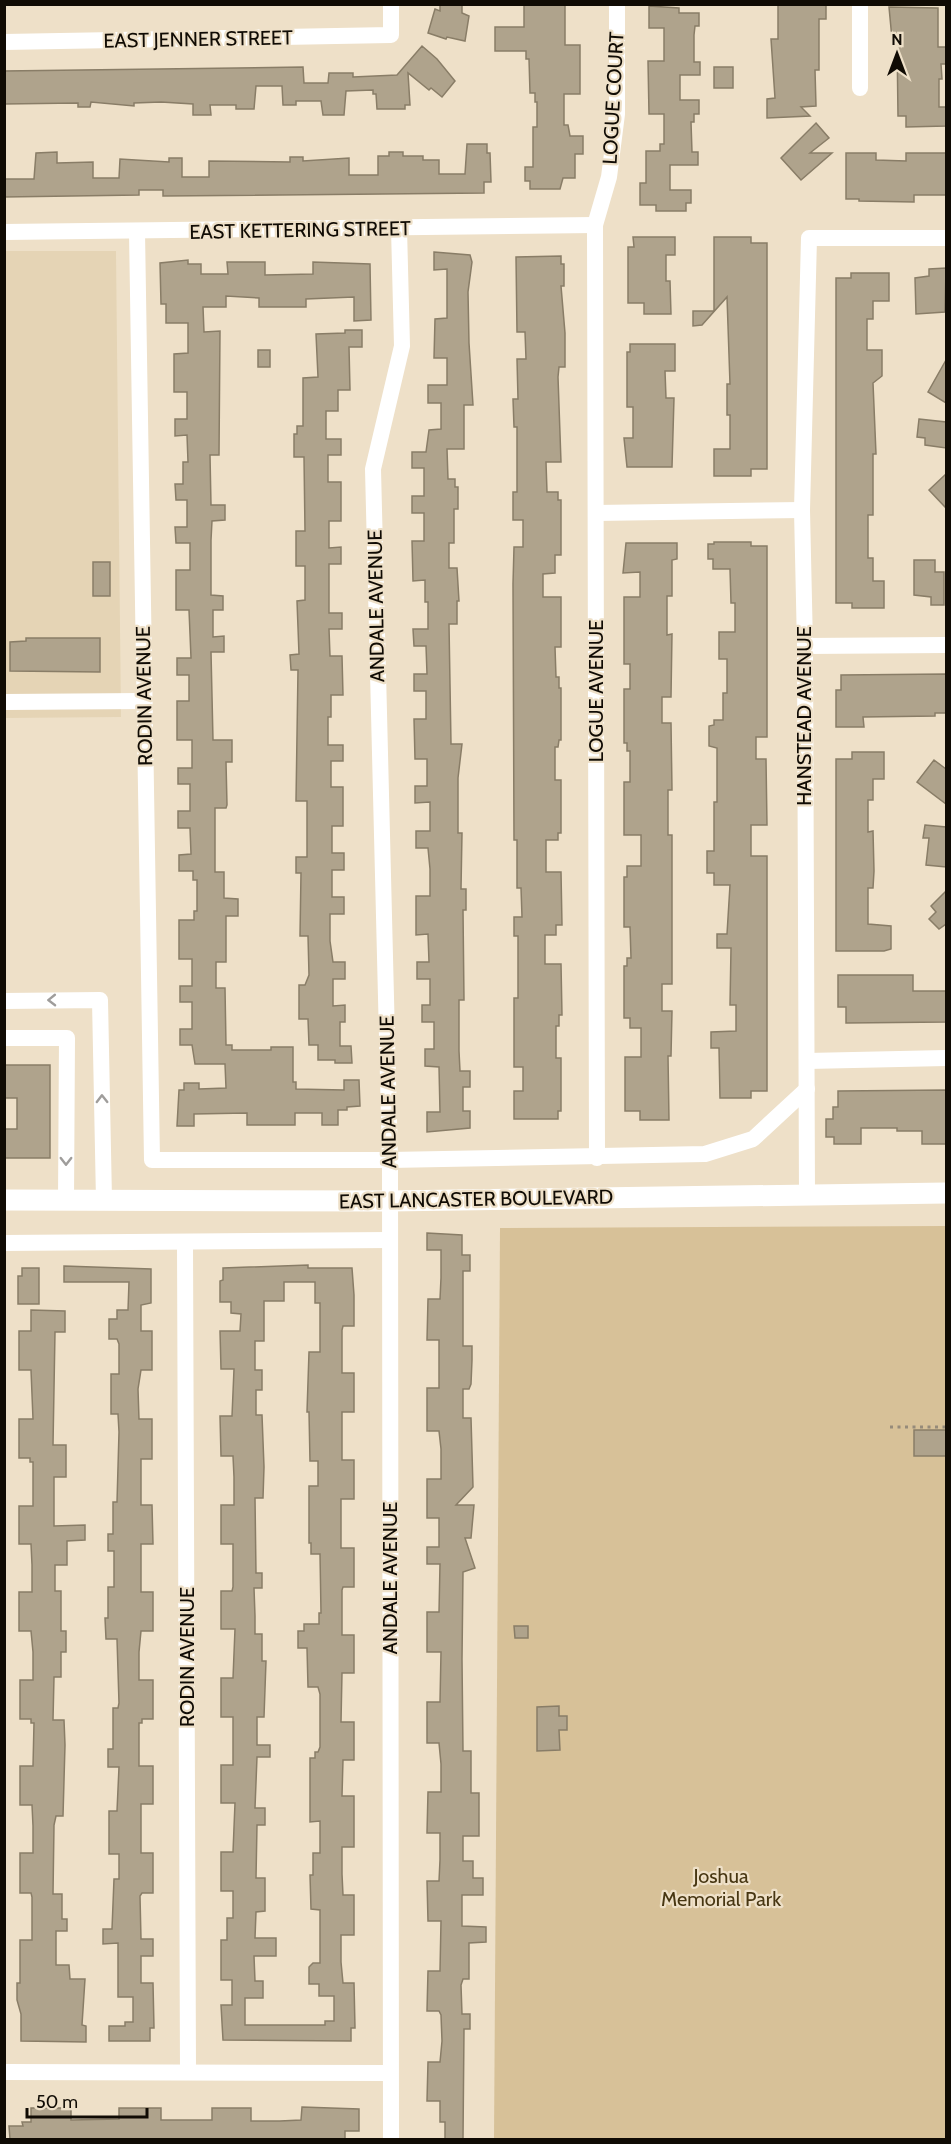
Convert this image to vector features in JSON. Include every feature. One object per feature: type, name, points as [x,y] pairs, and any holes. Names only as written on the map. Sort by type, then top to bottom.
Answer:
[{"type":"main road","name":"EAST LANCASTER BOULEVARD","points":[[4,1200],[390,1201],[946,1193]]},
{"type":"street","name":"EAST JENNER STREET","points":[[4,42],[391,35],[391,4]]},
{"type":"street","name":"LOGUE COURT","points":[[595,225],[609,177],[617,114],[617,4]]},
{"type":"street","points":[[860,4],[860,88]]},
{"type":"street","name":"EAST KETTERING STREET","points":[[4,232],[595,225]]},
{"type":"street","name":"LOGUE AVENUE","points":[[595,225],[597,1158]]},
{"type":"street","name":"ANDALE AVENUE","points":[[391,2139],[390,1160],[373,469],[402,346],[399,228]]},
{"type":"street","name":"RODIN AVENUE","points":[[137,232],[152,1160]]},
{"type":"street","name":"HANSTEAD AVENUE","points":[[807,1195],[804,890],[805,646],[802,510],[809,238],[946,238]]},
{"type":"street","points":[[596,513],[802,510]]},
{"type":"street","points":[[805,646],[946,645]]},
{"type":"street","points":[[4,702],[144,701]]},
{"type":"street","points":[[4,1001],[100,1000],[104,1200]]},
{"type":"street","points":[[4,1038],[67,1038],[66,1200]]},
{"type":"street","points":[[807,1061],[946,1058]]},
{"type":"street","name":"EAST LANCASTER BOULEVARD","points":[[152,1160],[597,1158],[705,1154],[753,1139],[807,1089]]},
{"type":"street","name":"EAST LANCASTER BOULEVARD","points":[[4,1243],[389,1240]]},
{"type":"street","name":"RODIN AVENUE","points":[[185,1243],[188,2072]]},
{"type":"street","points":[[4,2072],[390,2073]]},
{"type":"path","points":[[890,1427],[946,1427]]},
{"type":"shaded area","points":[[4,251],[116,251],[121,717],[5,718]]},
{"type":"green space","name":"Joshua Memorial Park","points":[[946,1226],[946,2139],[494,2140],[500,1228]]},
{"type":"building","points":[[440,4],[462,4],[462,13],[469,16],[465,41],[447,37],[446,39],[428,33],[435,9],[440,11]]},
{"type":"building","points":[[524,4],[565,4],[565,45],[580,45],[580,94],[564,94],[564,125],[568,125],[570,136],[583,136],[583,154],[575,154],[575,178],[563,178],[560,189],[530,189],[530,181],[525,181],[525,167],[533,167],[533,127],[537,127],[537,102],[535,102],[535,93],[530,93],[529,59],[526,59],[526,51],[495,51],[495,27],[524,27]]},
{"type":"building","points":[[778,4],[826,4],[826,19],[819,19],[819,70],[815,70],[816,106],[801,107],[810,116],[767,118],[767,99],[775,98],[771,39],[778,39]]},
{"type":"building","points":[[649,6],[679,8],[679,13],[699,13],[699,26],[695,26],[694,35],[694,62],[700,62],[700,75],[680,75],[680,100],[699,100],[699,114],[694,114],[694,122],[691,122],[692,152],[698,152],[698,165],[670,165],[670,190],[691,190],[691,203],[686,203],[686,211],[656,211],[656,205],[640,205],[640,183],[646,183],[646,151],[660,151],[660,144],[664,144],[664,114],[649,114],[648,61],[664,61],[664,28],[649,28]]},
{"type":"building","points":[[889,7],[938,8],[938,47],[946,47],[946,64],[941,64],[942,79],[939,79],[939,107],[946,107],[946,126],[906,127],[906,116],[898,116],[897,39],[892,39]]},
{"type":"building","points":[[422,46],[437,59],[455,81],[442,97],[408,73],[410,105],[405,105],[405,109],[377,109],[376,94],[373,94],[373,90],[346,91],[344,115],[323,115],[321,101],[296,101],[296,105],[283,105],[282,86],[256,86],[254,109],[236,109],[236,105],[210,105],[211,115],[193,115],[193,104],[161,102],[134,103],[134,106],[91,102],[90,107],[78,107],[78,103],[4,104],[4,71],[303,67],[304,83],[328,83],[329,73],[353,73],[353,77],[397,75]]},
{"type":"building","points":[[714,67],[733,67],[733,88],[714,88]]},
{"type":"building","points":[[816,123],[829,138],[810,153],[832,153],[801,180],[781,158]]},
{"type":"building","points":[[467,144],[487,144],[487,153],[490,153],[491,182],[484,182],[484,193],[163,196],[163,190],[139,190],[139,195],[4,197],[4,179],[34,179],[36,153],[57,152],[57,163],[93,162],[93,178],[119,178],[120,159],[169,162],[169,158],[182,158],[182,177],[209,177],[209,161],[290,162],[290,157],[303,157],[303,161],[349,158],[349,175],[378,175],[378,156],[389,156],[389,152],[403,152],[403,156],[423,156],[423,160],[439,160],[439,174],[465,174]]},
{"type":"building","points":[[846,153],[876,153],[876,160],[906,161],[906,153],[946,153],[946,195],[914,195],[914,202],[846,199]]},
{"type":"building","points":[[633,237],[675,237],[675,255],[666,255],[666,281],[670,281],[671,314],[644,314],[644,303],[628,303],[628,247],[634,247]]},
{"type":"building","points":[[714,237],[751,237],[751,243],[767,243],[767,469],[751,469],[751,476],[714,476],[714,449],[730,449],[730,415],[727,415],[727,384],[730,384],[727,297],[702,325],[693,326],[693,311],[714,311]]},
{"type":"building","points":[[434,252],[470,255],[472,262],[468,292],[473,405],[464,405],[464,449],[447,449],[448,479],[455,479],[455,487],[458,487],[458,509],[454,509],[454,543],[449,543],[449,568],[457,568],[459,601],[457,601],[457,624],[449,624],[451,744],[462,744],[458,778],[458,833],[462,833],[461,889],[466,889],[466,910],[463,910],[464,1000],[459,1000],[459,1051],[460,1071],[470,1071],[470,1087],[463,1087],[463,1111],[470,1111],[470,1128],[427,1132],[427,1112],[440,1112],[439,1067],[425,1066],[425,1049],[434,1049],[434,1022],[422,1022],[422,1005],[430,1005],[430,979],[417,979],[417,962],[429,962],[428,934],[416,935],[416,896],[430,896],[430,869],[428,848],[416,848],[416,831],[430,831],[430,802],[415,803],[415,786],[427,786],[427,759],[415,759],[414,719],[426,719],[426,691],[414,691],[414,674],[427,674],[426,646],[414,646],[413,629],[428,629],[428,602],[425,602],[425,580],[413,581],[412,541],[424,541],[424,513],[412,513],[412,496],[424,496],[424,468],[412,468],[412,452],[426,452],[429,430],[441,429],[441,403],[428,403],[428,385],[447,385],[447,358],[434,358],[435,319],[447,318],[447,269],[434,270]]},
{"type":"building","points":[[561,256],[561,264],[564,264],[564,286],[561,286],[565,367],[559,367],[558,377],[561,462],[546,462],[547,492],[558,492],[558,500],[561,500],[561,555],[555,555],[555,573],[543,574],[543,597],[561,597],[561,647],[555,647],[556,677],[559,677],[559,688],[561,688],[561,740],[559,740],[558,747],[555,747],[555,780],[561,780],[561,833],[558,833],[558,840],[546,840],[546,872],[561,872],[562,925],[556,925],[556,935],[545,935],[545,964],[561,964],[562,1015],[559,1015],[559,1026],[556,1026],[556,1058],[561,1058],[561,1111],[558,1111],[558,1119],[514,1119],[514,1091],[523,1091],[523,1067],[514,1067],[514,998],[518,998],[518,936],[514,936],[514,917],[522,917],[521,888],[517,888],[517,840],[514,840],[513,584],[514,547],[523,547],[523,520],[513,520],[513,492],[517,492],[517,427],[514,427],[513,399],[518,399],[517,359],[526,359],[525,332],[517,332],[516,257]]},
{"type":"building","points":[[188,260],[188,264],[201,264],[201,274],[228,274],[227,262],[265,262],[265,275],[313,274],[313,262],[370,264],[371,320],[354,321],[354,297],[306,299],[306,307],[259,307],[259,298],[226,296],[226,307],[203,307],[204,332],[220,331],[219,455],[210,455],[211,505],[225,505],[225,520],[212,521],[211,540],[211,595],[223,596],[223,610],[213,610],[213,637],[224,636],[224,652],[211,652],[213,740],[232,740],[232,762],[226,762],[227,805],[226,808],[215,808],[215,872],[224,872],[224,898],[238,899],[238,916],[226,916],[226,962],[216,962],[216,988],[225,988],[226,1045],[232,1045],[232,1050],[271,1050],[271,1047],[293,1047],[293,1082],[296,1082],[296,1089],[344,1090],[344,1080],[359,1080],[360,1106],[338,1110],[338,1125],[322,1125],[322,1113],[295,1113],[295,1125],[247,1125],[247,1113],[194,1114],[194,1126],[177,1126],[179,1090],[184,1090],[184,1083],[199,1083],[199,1089],[226,1088],[225,1064],[195,1064],[192,1045],[180,1045],[180,1029],[192,1029],[192,1002],[180,1002],[180,986],[192,986],[192,959],[179,959],[179,920],[194,920],[194,911],[197,911],[197,880],[193,880],[193,871],[179,871],[179,855],[191,854],[190,828],[178,828],[178,811],[190,811],[190,784],[178,784],[178,768],[192,768],[192,740],[177,740],[177,701],[189,701],[189,675],[177,675],[177,658],[191,658],[189,610],[176,610],[176,570],[190,570],[190,543],[176,543],[175,527],[187,527],[187,500],[176,500],[175,484],[183,484],[183,462],[188,462],[187,435],[175,436],[175,419],[187,419],[187,392],[174,392],[174,354],[188,353],[188,323],[166,323],[166,304],[161,304],[160,263]]},
{"type":"building","points":[[946,268],[945,312],[916,314],[915,278],[929,276],[929,269]]},
{"type":"building","points":[[851,273],[889,273],[889,301],[873,301],[873,319],[867,319],[867,350],[882,350],[882,376],[873,383],[876,454],[873,454],[873,515],[868,515],[868,558],[873,558],[873,581],[884,581],[884,608],[852,608],[852,603],[836,603],[836,278],[851,278]]},
{"type":"building","points":[[345,330],[362,330],[362,347],[349,347],[350,390],[338,390],[338,411],[326,411],[326,439],[341,439],[341,455],[328,455],[328,482],[341,482],[341,521],[329,521],[329,548],[341,547],[341,564],[329,564],[329,613],[342,613],[342,629],[329,629],[330,656],[342,656],[343,695],[331,695],[331,717],[328,717],[328,745],[343,745],[343,761],[331,761],[331,787],[343,787],[343,826],[332,826],[332,853],[344,853],[344,870],[332,870],[332,897],[344,897],[344,914],[330,914],[330,941],[333,962],[345,962],[345,979],[333,979],[333,1006],[345,1005],[345,1022],[340,1022],[340,1046],[351,1046],[352,1063],[335,1063],[335,1060],[318,1060],[318,1045],[309,1045],[308,1019],[299,1019],[299,985],[305,985],[309,975],[308,936],[300,936],[301,873],[296,873],[296,857],[307,857],[307,801],[296,801],[298,670],[291,670],[290,655],[299,654],[297,601],[305,600],[305,566],[296,566],[296,531],[305,531],[304,457],[294,457],[294,434],[297,434],[297,426],[303,426],[303,378],[318,377],[316,334],[345,333]]},
{"type":"building","points":[[630,344],[675,344],[675,371],[665,371],[666,398],[674,398],[672,467],[627,467],[624,438],[633,438],[633,407],[627,407],[627,352],[630,352]]},
{"type":"building","points":[[258,350],[270,350],[270,367],[258,367]]},
{"type":"building","points":[[946,360],[946,403],[928,392]]},
{"type":"building","points":[[919,419],[946,422],[946,448],[925,445],[925,438],[917,437]]},
{"type":"building","points":[[946,474],[946,508],[929,490]]},
{"type":"building","points":[[714,542],[751,542],[751,546],[767,546],[767,737],[756,737],[756,759],[766,759],[767,825],[751,825],[751,856],[767,856],[767,1091],[751,1091],[751,1098],[720,1098],[719,1048],[711,1048],[711,1032],[736,1031],[736,1005],[730,1005],[731,948],[717,948],[717,934],[727,934],[730,885],[714,885],[714,873],[707,873],[707,851],[714,851],[714,802],[717,802],[717,748],[709,746],[709,726],[714,725],[714,720],[723,720],[723,693],[727,693],[727,659],[719,659],[719,632],[735,632],[735,603],[731,603],[730,569],[713,569],[713,559],[708,559],[708,544],[714,544]]},
{"type":"building","points":[[626,543],[677,543],[677,559],[672,560],[672,596],[667,596],[667,635],[672,634],[671,697],[662,697],[662,723],[671,723],[672,790],[668,790],[668,835],[672,835],[672,984],[662,984],[662,1011],[672,1011],[671,1056],[668,1056],[669,1120],[640,1120],[640,1111],[625,1111],[625,1057],[641,1057],[641,1028],[630,1028],[630,1018],[624,1018],[624,966],[627,966],[627,958],[631,958],[630,927],[624,927],[624,877],[627,877],[627,866],[641,866],[641,835],[624,835],[624,782],[630,782],[630,751],[627,751],[627,743],[624,743],[624,689],[630,689],[630,664],[624,664],[624,597],[640,597],[640,572],[623,573]]},
{"type":"building","points":[[914,560],[935,560],[935,572],[944,572],[944,605],[931,605],[931,597],[914,595]]},
{"type":"building","points":[[93,562],[110,562],[110,596],[93,596]]},
{"type":"building","points":[[26,638],[100,638],[100,672],[10,671],[10,642],[26,641]]},
{"type":"building","points":[[946,674],[946,713],[935,713],[935,716],[863,717],[864,727],[836,727],[836,690],[841,690],[841,675]]},
{"type":"building","points":[[852,752],[884,752],[884,779],[873,779],[873,800],[868,800],[868,832],[873,831],[874,871],[873,888],[868,888],[868,924],[891,926],[891,949],[884,951],[836,951],[836,759],[852,759]]},
{"type":"building","points":[[934,760],[946,769],[946,804],[917,782]]},
{"type":"building","points":[[925,825],[946,827],[946,867],[926,865],[929,838],[923,838]]},
{"type":"building","points":[[946,891],[946,924],[939,929],[929,919],[936,912],[931,906]]},
{"type":"building","points":[[838,975],[913,975],[913,991],[946,991],[946,1022],[846,1023],[846,1007],[838,1007]]},
{"type":"building","points":[[4,1065],[50,1065],[50,1158],[4,1158],[4,1129],[17,1129],[17,1098],[4,1098]]},
{"type":"building","points":[[946,1090],[946,1144],[922,1144],[922,1131],[897,1131],[897,1128],[861,1128],[861,1144],[834,1144],[834,1137],[826,1137],[826,1119],[833,1119],[833,1107],[838,1107],[838,1091]]},
{"type":"building","points":[[427,1233],[462,1235],[462,1255],[470,1255],[470,1271],[463,1271],[463,1346],[472,1346],[471,1384],[469,1389],[463,1389],[463,1418],[471,1418],[473,1487],[456,1505],[474,1505],[471,1538],[465,1538],[475,1568],[463,1572],[463,1751],[471,1751],[471,1793],[479,1793],[479,1836],[463,1836],[463,1861],[473,1861],[473,1878],[483,1878],[483,1895],[462,1895],[462,1926],[486,1927],[486,1942],[469,1943],[469,1979],[463,1979],[461,1985],[462,2014],[470,2014],[470,2029],[464,2029],[463,2139],[445,2139],[445,2122],[440,2122],[440,2101],[427,2101],[428,2062],[440,2062],[442,2041],[439,2011],[427,2011],[428,1971],[440,1971],[441,1921],[428,1921],[427,1881],[439,1881],[440,1833],[427,1833],[428,1792],[441,1792],[441,1764],[439,1743],[427,1743],[427,1702],[440,1702],[441,1652],[427,1652],[427,1612],[439,1612],[440,1564],[427,1564],[427,1547],[439,1547],[439,1518],[427,1518],[427,1479],[441,1479],[441,1449],[439,1431],[427,1431],[427,1388],[439,1388],[439,1340],[427,1340],[428,1299],[440,1299],[441,1250],[427,1250]]},
{"type":"building","points":[[308,1265],[308,1268],[352,1268],[354,1326],[343,1326],[342,1373],[354,1373],[354,1412],[342,1412],[342,1460],[354,1460],[354,1499],[341,1499],[341,1548],[354,1548],[354,1587],[343,1587],[342,1590],[342,1635],[354,1635],[354,1673],[342,1673],[341,1722],[354,1722],[354,1760],[343,1760],[342,1796],[354,1796],[354,1847],[342,1847],[343,1895],[354,1895],[354,1935],[341,1935],[343,1983],[354,1983],[355,2028],[351,2028],[351,2041],[223,2040],[221,2005],[232,2005],[232,1980],[221,1980],[221,1940],[227,1940],[227,1918],[233,1918],[233,1891],[221,1891],[221,1852],[233,1852],[235,1803],[221,1803],[221,1765],[233,1765],[233,1717],[221,1717],[221,1678],[233,1678],[235,1629],[221,1629],[221,1591],[232,1591],[233,1587],[233,1544],[221,1544],[221,1505],[234,1505],[234,1477],[233,1456],[221,1456],[220,1416],[232,1416],[234,1369],[221,1369],[220,1331],[240,1331],[241,1314],[231,1313],[231,1302],[220,1302],[220,1281],[223,1280],[223,1268]],"holes":[[[284,1282],[315,1282],[315,1303],[320,1303],[320,1352],[309,1352],[307,1412],[309,1412],[310,1461],[318,1461],[318,1486],[309,1486],[309,1543],[311,1543],[311,1554],[320,1554],[321,1613],[319,1613],[319,1624],[304,1624],[304,1631],[298,1631],[298,1648],[307,1648],[308,1687],[318,1687],[320,1694],[320,1747],[318,1752],[315,1752],[315,1758],[310,1758],[310,1822],[320,1821],[320,1853],[313,1853],[313,1875],[310,1875],[311,1909],[320,1910],[320,1963],[313,1963],[309,1967],[309,1984],[319,1984],[319,1996],[334,1996],[334,2021],[325,2021],[325,2025],[245,2025],[245,1998],[263,1998],[263,1981],[255,1981],[254,1956],[276,1956],[276,1938],[255,1938],[256,1912],[265,1911],[265,1878],[256,1878],[257,1825],[265,1825],[265,1808],[255,1808],[257,1757],[270,1757],[270,1745],[257,1745],[257,1717],[264,1717],[266,1661],[262,1661],[262,1634],[255,1634],[254,1588],[262,1588],[262,1573],[256,1573],[255,1498],[263,1498],[264,1467],[262,1415],[256,1415],[256,1390],[262,1390],[262,1370],[255,1370],[255,1341],[264,1341],[264,1301],[284,1301]]]},
{"type":"building","points":[[64,1266],[151,1269],[151,1303],[141,1305],[141,1331],[152,1331],[152,1370],[141,1370],[138,1389],[139,1419],[152,1419],[152,1459],[141,1459],[141,1505],[152,1505],[153,1544],[141,1544],[141,1592],[153,1592],[153,1631],[141,1631],[139,1652],[139,1680],[153,1680],[153,1719],[142,1719],[142,1723],[139,1723],[139,1766],[153,1766],[153,1804],[141,1804],[141,1853],[153,1853],[153,1893],[142,1893],[140,1896],[141,1939],[153,1939],[153,1956],[141,1956],[141,1983],[153,1983],[154,2028],[150,2028],[150,2041],[109,2041],[109,2026],[125,2026],[125,2022],[133,2022],[133,1997],[118,1997],[118,1943],[103,1944],[103,1929],[112,1929],[114,1879],[119,1879],[119,1854],[109,1854],[109,1811],[117,1811],[119,1767],[108,1767],[108,1749],[113,1749],[113,1708],[118,1708],[119,1703],[117,1639],[106,1639],[105,1618],[108,1618],[108,1587],[114,1587],[114,1551],[108,1551],[108,1534],[113,1534],[113,1502],[117,1502],[119,1432],[118,1414],[111,1414],[111,1374],[119,1374],[119,1344],[117,1339],[109,1339],[109,1319],[117,1319],[117,1310],[128,1310],[129,1282],[64,1282]]},
{"type":"building","points":[[22,1268],[39,1268],[39,1304],[18,1304],[18,1276],[22,1276]]},
{"type":"building","points":[[31,1310],[65,1311],[65,1332],[55,1332],[53,1445],[66,1445],[66,1477],[54,1477],[54,1526],[85,1525],[85,1540],[67,1541],[67,1565],[55,1565],[55,1591],[61,1591],[61,1631],[66,1631],[66,1652],[61,1652],[61,1677],[54,1677],[53,1720],[64,1720],[65,1745],[63,1816],[56,1816],[54,1825],[53,1894],[62,1894],[62,1919],[67,1919],[67,1931],[56,1931],[56,1965],[69,1965],[70,1979],[85,1979],[82,2025],[86,2026],[86,2042],[21,2041],[21,2014],[17,2000],[17,1983],[20,1983],[20,1940],[32,1940],[32,1897],[31,1893],[20,1893],[20,1853],[33,1853],[32,1805],[20,1805],[20,1766],[33,1766],[34,1723],[31,1723],[31,1719],[20,1719],[20,1680],[33,1680],[33,1652],[31,1631],[19,1631],[19,1592],[32,1592],[31,1544],[19,1544],[19,1506],[33,1506],[33,1462],[30,1462],[30,1458],[19,1458],[19,1419],[33,1419],[31,1370],[19,1370],[19,1331],[31,1331]]},
{"type":"building","points":[[914,1430],[946,1430],[946,1456],[914,1456]]},
{"type":"building","points":[[514,1626],[528,1626],[528,1638],[515,1638]]},
{"type":"building","points":[[559,1706],[559,1716],[567,1716],[567,1730],[559,1730],[560,1750],[537,1751],[537,1707]]},
{"type":"building","points":[[302,2107],[359,2109],[359,2131],[345,2131],[345,2139],[10,2139],[9,2126],[23,2126],[22,2122],[31,2122],[31,2108],[71,2108],[71,2120],[119,2119],[119,2108],[161,2108],[161,2120],[212,2120],[212,2108],[251,2108],[251,2121],[280,2121],[301,2120]]}]
